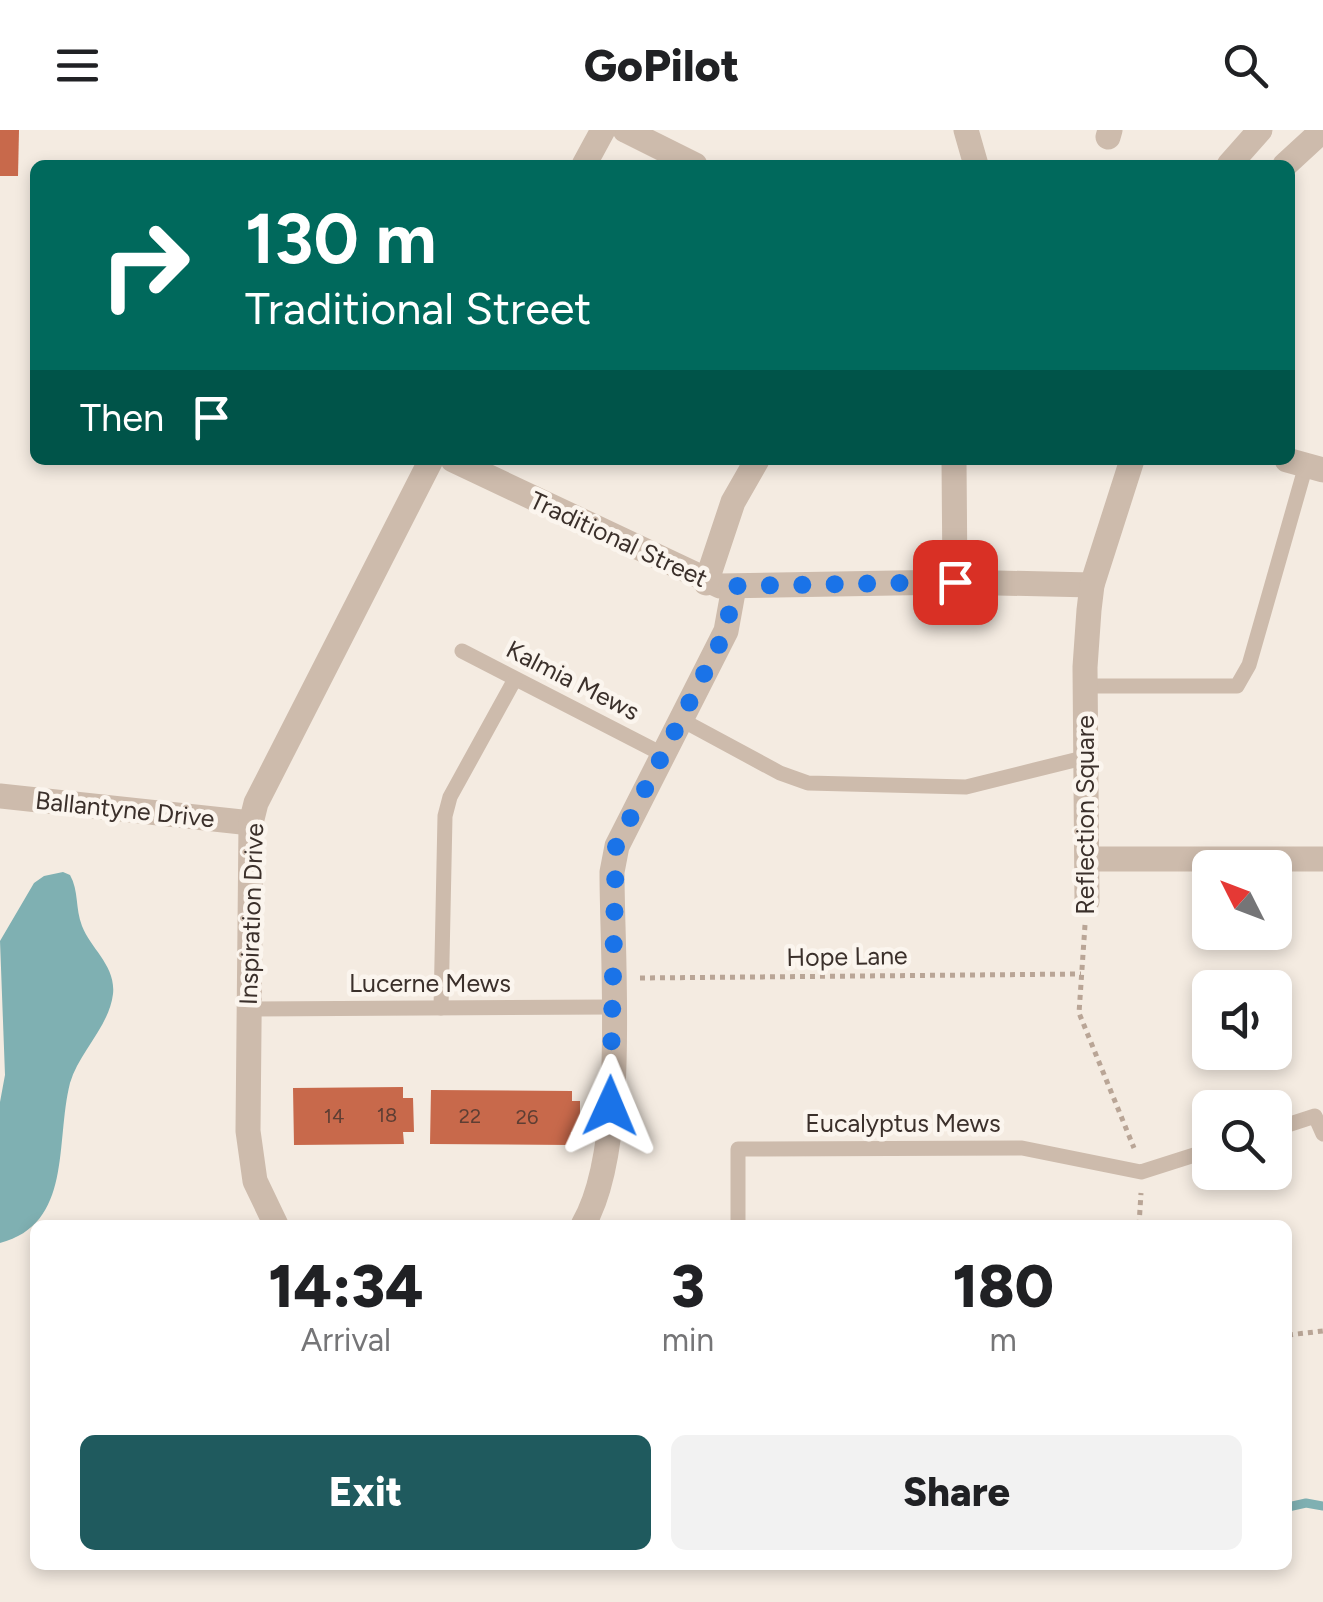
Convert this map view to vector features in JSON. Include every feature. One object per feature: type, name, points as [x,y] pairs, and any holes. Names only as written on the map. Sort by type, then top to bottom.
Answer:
[{"type":"street","points":[[587,160],[603,130]]},
{"type":"street","points":[[625,130],[685,160]]},
{"type":"street","points":[[966,130],[975,160]]},
{"type":"street","points":[[1233,160],[1260,130]]},
{"type":"street","points":[[1291,160],[1323,130]]},
{"type":"street","name":"Inspiration Drive","points":[[274,1220],[250,1163],[251,823],[256,803],[428,465]]},
{"type":"street","name":"Traditional Street","points":[[463,465],[706,583],[1092,586]]},
{"type":"street","points":[[706,583],[733,502],[754,465]]},
{"type":"street","points":[[954,465],[955,582]]},
{"type":"street","name":"Reflection Square","points":[[1087,901],[1090,860],[1086,686],[1092,586],[1130,465]]},
{"type":"street","points":[[586,1220],[607,1165],[616,846],[726,631],[734,586]]},
{"type":"street","name":"Ballantyne Drive","points":[[0,796],[251,823]]},
{"type":"street","points":[[1090,860],[1323,859]]},
{"type":"lane","points":[[1086,686],[1238,686],[1249,665],[1312,466]]},
{"type":"lane","name":"Kalmia Mews","points":[[462,651],[662,754]]},
{"type":"lane","points":[[440,1008],[445,816],[450,797],[515,679]]},
{"type":"lane","points":[[680,719],[780,773],[808,783],[966,787],[1056,761],[1088,757]]},
{"type":"lane","name":"Lucerne Mews","points":[[248,1009],[612,1007]]},
{"type":"lane","points":[[1292,1123],[1315,1116],[1323,1134]]},
{"type":"lane","name":"Eucalyptus Mews","points":[[738,1220],[738,1149],[1022,1148],[1141,1172]]},
{"type":"lane","points":[[1141,1172],[1192,1156]]},
{"type":"path","name":"Reflection Square","points":[[1087,901],[1079,1013],[1141,1172],[1139,1220]]},
{"type":"path","name":"Hope Lane","points":[[612,979],[1081,974]]},
{"type":"path","points":[[1292,1335],[1323,1331]]},
{"type":"water","points":[[63,872],[70,875],[82,926],[107,966],[113,994],[106,1017],[70,1083],[61,1155],[50,1200],[40,1218],[30,1220],[30,1227],[23,1233],[0,1243],[0,1102],[5,1075],[0,941],[34,883]]},
{"type":"building","points":[[0,130],[19,130],[18,176],[0,176]]},
{"type":"building","points":[[403,1087],[403,1098],[413,1098],[414,1132],[403,1132],[404,1144],[294,1145],[293,1088]]},
{"type":"building","points":[[431,1090],[572,1091],[572,1101],[580,1101],[580,1132],[571,1132],[571,1145],[430,1144]]},
{"type":"waterway","points":[[1292,1506],[1306,1503],[1323,1506]]},
{"type":"route","points":[[610,1106],[612,872],[616,846],[726,631],[732,616],[734,586],[955,582]]}]
